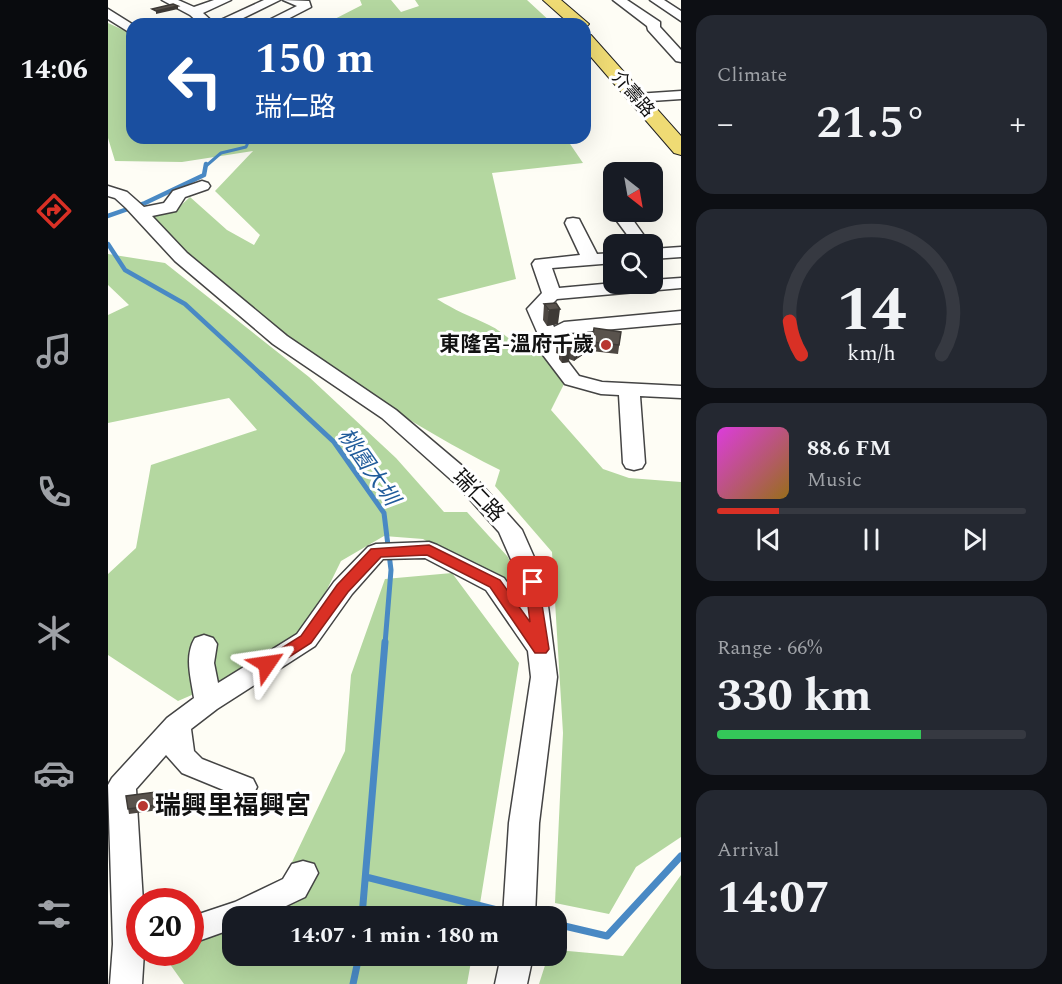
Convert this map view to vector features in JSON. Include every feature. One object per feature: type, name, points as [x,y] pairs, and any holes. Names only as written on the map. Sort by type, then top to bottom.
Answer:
[{"type":"main road","points":[[541,0],[562,18]]},
{"type":"main road","points":[[551,0],[573,18]]},
{"type":"main road","name":"介壽路","points":[[591,35],[642,98]]},
{"type":"main road","name":"介壽路","points":[[591,45],[678,136]]},
{"type":"street","points":[[194,12],[225,0]]},
{"type":"street","points":[[233,18],[274,0]]},
{"type":"street","points":[[619,0],[656,25],[681,24]]},
{"type":"street","points":[[656,0],[681,17]]},
{"type":"street","points":[[175,1],[201,18]]},
{"type":"street","points":[[280,18],[305,7],[295,1]]},
{"type":"street","points":[[108,14],[126,26]]},
{"type":"street","points":[[656,25],[653,27],[679,54]]},
{"type":"street","points":[[642,98],[681,95]]},
{"type":"street","points":[[137,208],[170,207],[179,194],[202,186]]},
{"type":"street","name":"瑞仁路","points":[[108,191],[121,195],[137,208],[182,257],[280,340],[389,414],[465,480],[510,530],[533,582],[544,676],[524,823],[520,906]]},
{"type":"street","points":[[573,223],[591,260]]},
{"type":"street","points":[[663,253],[681,252]]},
{"type":"street","points":[[552,294],[541,264],[603,259]]},
{"type":"street","points":[[681,283],[552,294],[536,309],[551,341],[550,351],[572,380],[601,388],[681,392]]},
{"type":"street","points":[[551,341],[564,328],[681,317]]},
{"type":"street","points":[[629,390],[634,464]]},
{"type":"street","points":[[130,888],[122,786],[177,725],[208,702],[306,640],[342,588],[376,552],[429,550],[495,584],[541,649]]},
{"type":"street","points":[[204,644],[201,663],[208,702]]},
{"type":"street","points":[[177,725],[180,755],[192,766],[243,787]]},
{"type":"street","points":[[204,926],[294,888],[303,873]]},
{"type":"street","points":[[126,984],[130,966]]},
{"type":"street","points":[[511,984],[515,966]]},
{"type":"green space","points":[[360,0],[391,0],[401,12],[419,6],[415,0],[527,0],[546,18],[337,18],[362,5]]},
{"type":"green space","points":[[108,23],[126,31],[126,144],[570,144],[583,163],[492,173],[516,279],[437,299],[497,329],[521,348],[546,355],[565,382],[551,410],[603,469],[629,478],[681,482],[681,837],[636,867],[609,914],[555,903],[563,733],[552,552],[495,486],[500,470],[405,417],[315,357],[230,290],[151,217],[178,208],[190,197],[227,230],[254,245],[260,235],[215,191],[253,151],[182,162],[115,161],[108,138]]},
{"type":"green space","points":[[108,254],[165,263],[309,377],[396,458],[444,512],[467,512],[508,557],[522,596],[423,539],[384,536],[341,561],[311,622],[258,666],[178,701],[108,655],[108,574],[136,548],[151,465],[257,430],[229,398],[108,423],[108,315],[129,305],[108,285]]},
{"type":"green space","points":[[452,573],[519,663],[480,906],[267,906],[272,904],[345,751],[351,675],[385,579]]},
{"type":"green space","points":[[681,875],[681,984],[539,984],[545,966],[567,966],[567,951],[623,956]]},
{"type":"green space","points":[[222,926],[222,966],[470,966],[467,984],[184,984],[171,966],[204,966],[204,934]]},
{"type":"building","points":[[173,4],[178,6],[156,11],[152,9]]},
{"type":"building","points":[[556,303],[560,309],[549,310],[544,304]]},
{"type":"building","points":[[594,328],[621,332],[619,345],[592,342]]},
{"type":"building","points":[[561,334],[579,342],[575,345],[557,337]]},
{"type":"building","points":[[567,342],[570,346],[563,347],[560,343]]},
{"type":"building","name":"瑞興里福興宮","points":[[156,792],[158,805],[128,809],[126,796]]},
{"type":"waterway","points":[[206,166],[221,153],[246,147],[247,144]]},
{"type":"waterway","points":[[108,216],[145,203],[204,175],[206,164]]},
{"type":"waterway","name":"桃園大圳","points":[[108,244],[125,270],[185,304],[263,376]]},
{"type":"waterway","name":"桃園大圳","points":[[261,374],[334,442],[384,513],[391,570],[385,644]]},
{"type":"waterway","name":"桃園大圳","points":[[363,906],[385,642]]},
{"type":"waterway","points":[[567,927],[607,936],[681,856]]},
{"type":"waterway","points":[[366,877],[481,906]]},
{"type":"waterway","name":"桃園大圳","points":[[353,984],[357,966]]},
{"type":"place","name":"東隆宮-溫府千歲","points":[[606,345]]},
{"type":"place","name":"瑞興里福興宮","points":[[143,806]]},
{"type":"route","points":[[267,664],[306,640],[342,588],[376,552],[429,550],[495,584],[541,649],[533,582]]}]
